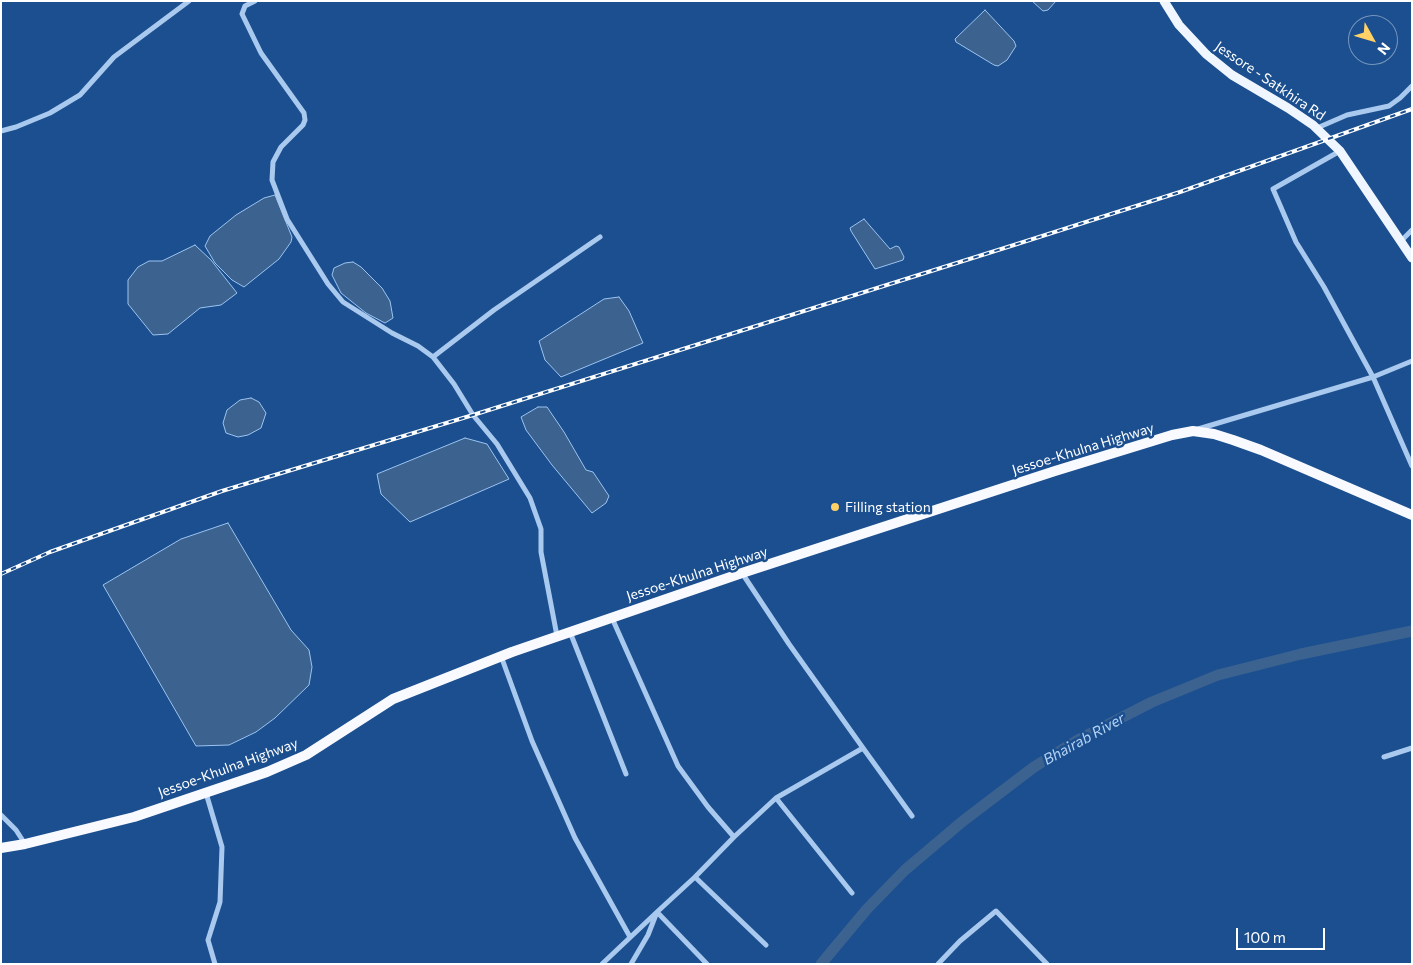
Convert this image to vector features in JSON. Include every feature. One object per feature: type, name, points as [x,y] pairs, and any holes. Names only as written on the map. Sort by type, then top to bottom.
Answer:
[{"type":"highway","name":"Jessoe-Khulna Highway","points":[[1,848],[25,844],[134,817],[267,772],[306,755],[393,699],[501,656],[742,573],[1172,435],[1193,431],[1214,434],[1261,450],[1412,516]]},
{"type":"main road","name":"Jessore - Satkhira Rd","points":[[1164,1],[1179,25],[1206,54],[1232,75],[1288,108],[1317,128],[1340,151],[1412,258]]},
{"type":"street","points":[[1,131],[50,113],[80,95],[114,57],[189,1]]},
{"type":"street","points":[[241,1],[245,6]]},
{"type":"street","points":[[254,1],[245,6],[242,14],[261,53],[304,113],[305,120],[303,125],[281,147],[273,162],[272,180],[286,219],[328,284],[342,302],[392,333],[418,346],[433,357],[444,370],[473,414],[497,444],[530,498],[540,529],[540,552],[557,636]]},
{"type":"street","points":[[1317,128],[1347,114],[1389,106],[1412,86]]},
{"type":"street","points":[[1340,151],[1273,189],[1296,242],[1324,288],[1373,377],[1412,466]]},
{"type":"street","points":[[1401,242],[1412,230]]},
{"type":"street","points":[[433,357],[494,310],[600,237]]},
{"type":"street","points":[[1193,431],[1373,377],[1412,361]]},
{"type":"street","points":[[742,573],[789,644],[912,816]]},
{"type":"street","points":[[612,617],[678,766],[708,807],[734,837]]},
{"type":"street","points":[[570,632],[626,774]]},
{"type":"street","points":[[501,656],[532,741],[576,838],[630,937]]},
{"type":"street","points":[[602,964],[776,798],[863,748]]},
{"type":"street","points":[[1384,757],[1412,748]]},
{"type":"street","points":[[206,793],[222,847],[220,902],[208,940],[215,964]]},
{"type":"street","points":[[776,798],[852,893]]},
{"type":"street","points":[[1,815],[16,830],[25,844]]},
{"type":"street","points":[[695,877],[766,945]]},
{"type":"street","points":[[938,964],[960,941],[996,911],[1047,964]]},
{"type":"street","points":[[631,964],[648,934],[657,912]]},
{"type":"street","points":[[657,912],[707,964]]},
{"type":"water","points":[[1032,1],[1056,1],[1048,10],[1043,11]]},
{"type":"water","points":[[985,10],[1014,41],[1016,46],[1007,60],[998,66],[956,42],[955,39]]},
{"type":"water","points":[[275,195],[292,237],[291,242],[279,259],[244,287],[232,280],[215,263],[205,246],[210,236],[236,215],[264,198]]},
{"type":"water","points":[[864,219],[890,249],[896,246],[899,247],[904,257],[903,260],[875,269],[850,228]]},
{"type":"water","points":[[195,245],[211,260],[237,293],[221,305],[200,308],[168,334],[153,335],[128,304],[128,280],[138,267],[149,261],[162,261]]},
{"type":"water","points":[[353,262],[361,267],[382,288],[390,301],[393,318],[385,323],[366,313],[341,293],[332,275],[334,268]]},
{"type":"water","points":[[619,297],[629,311],[643,343],[561,377],[545,360],[539,341],[604,299]]},
{"type":"water","points":[[251,398],[259,402],[266,413],[261,428],[248,435],[238,437],[226,433],[223,423],[227,410],[240,400]]},
{"type":"water","points":[[538,407],[547,407],[586,470],[593,472],[609,496],[606,503],[592,513],[526,430],[521,417]]},
{"type":"water","points":[[465,438],[487,444],[509,479],[410,522],[381,494],[377,474]]},
{"type":"water","points":[[228,523],[291,630],[309,650],[312,667],[309,685],[275,718],[256,732],[229,745],[196,746],[103,585],[181,539]]},
{"type":"waterway","name":"Bhairab River","points":[[821,964],[867,909],[905,870],[963,821],[1034,767],[1078,740],[1152,702],[1218,675],[1301,654],[1412,631]]},
{"type":"railway","points":[[1,574],[50,552],[222,491],[473,415],[1180,192],[1412,109]]},
{"type":"place","name":"Filling station","points":[[835,507]]}]
